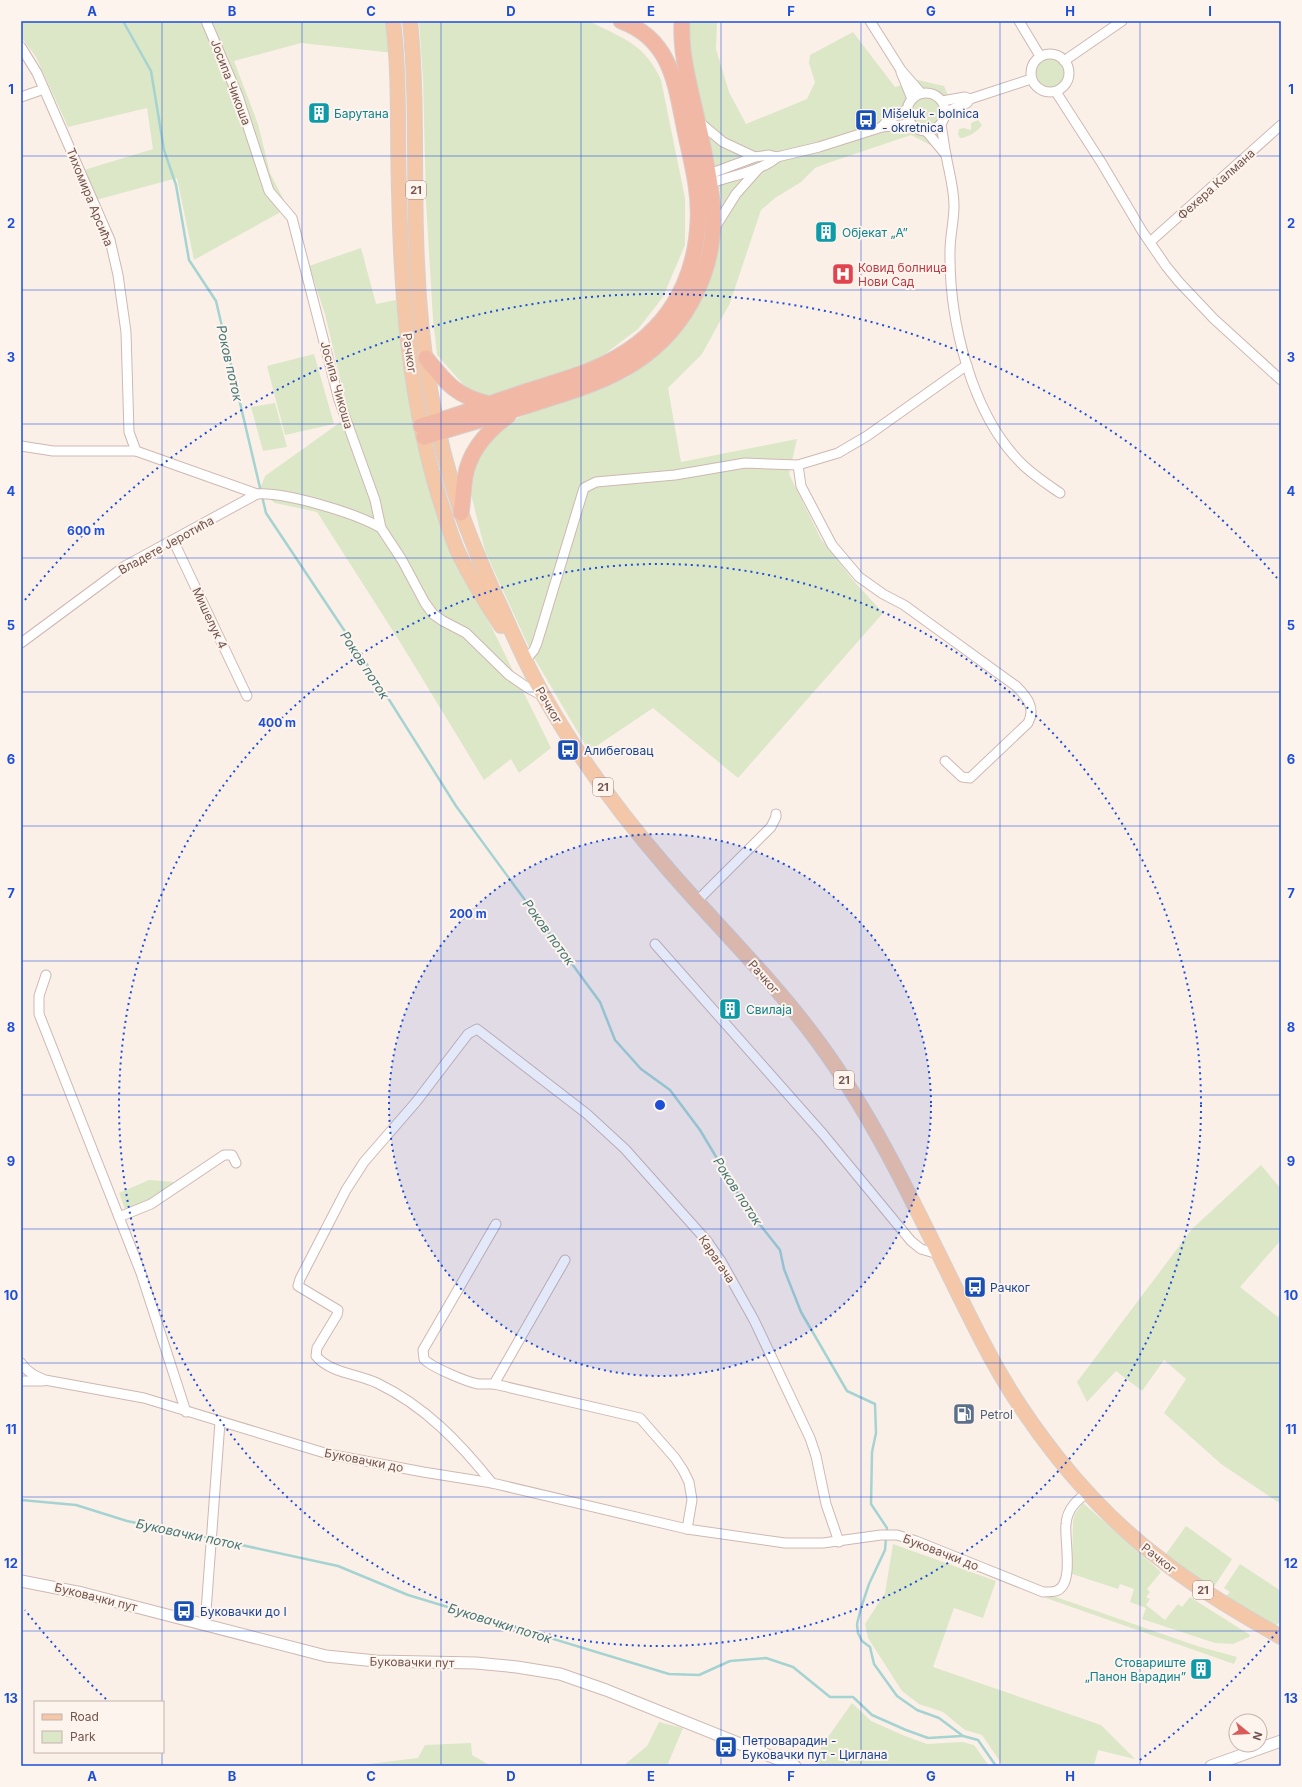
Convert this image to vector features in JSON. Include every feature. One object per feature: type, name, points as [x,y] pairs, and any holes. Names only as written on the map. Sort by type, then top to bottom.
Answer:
[{"type":"highway","points":[[422,431],[515,410],[604,379],[634,363],[654,348],[680,320],[698,290],[709,258],[713,230],[713,207],[702,181],[666,58],[658,46],[647,35],[635,27],[621,21]]},
{"type":"highway","points":[[437,427],[490,404],[594,369],[629,350],[653,331],[673,307],[682,291],[690,271],[698,234],[698,205],[702,181],[698,120],[684,54],[682,21]]},
{"type":"highway","points":[[426,358],[454,390],[468,398],[490,404]]},
{"type":"highway","points":[[461,513],[465,478],[473,453],[481,439],[515,410]]},
{"type":"main road","name":"Рачког","points":[[393,21],[398,83],[400,224],[406,326],[422,431],[435,484],[460,555],[481,594],[525,661]]},
{"type":"main road","name":"Рачког","points":[[410,21],[415,84],[416,262],[426,358],[437,427],[461,513],[485,574],[525,661],[543,696],[590,770],[643,839],[696,901],[759,970],[820,1044],[859,1104],[893,1164],[980,1339],[1014,1396],[1044,1440],[1088,1492],[1126,1531],[1157,1557],[1215,1598],[1279,1632]]},
{"type":"street","name":"Јосипа Чикоша","points":[[206,21],[238,96],[269,191],[292,218],[339,400],[376,500],[381,528],[402,560],[425,603],[433,614],[466,634],[509,675],[543,696]]},
{"type":"street","points":[[870,21],[901,70],[921,93],[935,95],[942,101],[946,112],[941,125],[954,194],[950,250],[952,294],[967,365],[978,397],[1000,435],[1022,463],[1060,493]]},
{"type":"street","points":[[1019,21],[1040,56]]},
{"type":"street","points":[[1064,61],[1122,21]]},
{"type":"street","name":"Тихомира Арсића","points":[[21,48],[37,73],[110,240],[118,275],[126,332],[129,432],[136,451]]},
{"type":"street","points":[[1053,54],[1064,61],[1069,72],[1066,84],[1056,92],[1050,93],[1038,89],[1031,79],[1032,66],[1040,56],[1053,54]]},
{"type":"street","points":[[901,70],[903,79],[912,99]]},
{"type":"street","points":[[946,112],[967,103],[970,100],[1031,79]]},
{"type":"street","points":[[21,97],[44,89]]},
{"type":"street","points":[[1056,92],[1150,242],[1179,282],[1214,319],[1281,380]]},
{"type":"street","points":[[921,93],[912,99],[907,109],[910,124],[915,128],[927,132],[946,155]]},
{"type":"street","points":[[942,101],[965,98],[970,100]]},
{"type":"street","points":[[882,127],[887,121],[907,109]]},
{"type":"street","points":[[698,120],[723,142],[755,157]]},
{"type":"street","points":[[702,181],[759,168],[777,158],[882,127],[910,124]]},
{"type":"street","points":[[927,132],[932,131],[941,125]]},
{"type":"street","name":"Фехера Калмана","points":[[1150,242],[1281,125]]},
{"type":"street","points":[[702,181],[755,157],[769,155],[777,158]]},
{"type":"street","points":[[713,230],[736,194],[759,168]]},
{"type":"street","points":[[525,661],[534,650],[537,643],[584,488],[596,482],[675,475],[745,463],[798,465],[838,453],[867,436],[967,365]]},
{"type":"street","points":[[21,446],[53,451],[136,451],[257,494],[268,494],[324,506],[369,521],[381,528]]},
{"type":"street","points":[[798,465],[801,486],[832,545],[859,577],[883,594],[904,606],[1016,686],[1029,702],[1032,709],[1031,718],[1028,723],[970,778],[962,777],[945,761]]},
{"type":"street","name":"Владете Јеротића","points":[[21,643],[125,566],[257,494]]},
{"type":"street","name":"Мишелук 4","points":[[173,540],[247,696]]},
{"type":"street","points":[[696,901],[771,827],[776,814]]},
{"type":"street","points":[[655,944],[822,1134],[911,1241],[921,1249],[938,1254]]},
{"type":"street","points":[[46,975],[38,996],[39,1014],[141,1273],[186,1412]]},
{"type":"street","name":"Карагача","points":[[492,1483],[452,1437],[421,1409],[376,1382],[325,1364],[318,1359],[316,1356],[317,1348],[337,1315],[338,1310],[298,1286],[300,1279],[332,1215],[364,1162],[416,1102],[468,1034],[477,1029],[587,1114],[626,1149],[707,1241],[721,1261],[754,1320],[810,1438],[816,1456],[826,1504],[839,1542]]},
{"type":"street","points":[[119,1218],[151,1204],[224,1154],[232,1155],[236,1163]]},
{"type":"street","points":[[496,1224],[423,1350],[423,1355],[428,1363],[477,1384],[494,1384],[640,1418],[675,1458],[689,1482],[692,1500],[687,1529]]},
{"type":"street","points":[[494,1384],[565,1260]]},
{"type":"street","points":[[21,1363],[25,1369],[33,1375],[45,1380]]},
{"type":"street","points":[[21,1381],[34,1382],[45,1380]]},
{"type":"street","name":"Буковачки до","points":[[45,1380],[144,1398],[328,1454],[492,1483],[687,1529],[778,1543],[811,1544],[839,1542],[881,1535],[897,1535],[916,1541],[1043,1592],[1056,1591],[1061,1588],[1066,1575],[1066,1523],[1068,1514],[1073,1504],[1088,1492]]},
{"type":"street","points":[[205,1625],[220,1422]]},
{"type":"street","name":"Буковачки пут","points":[[21,1581],[82,1593],[314,1654],[336,1658],[376,1661],[489,1664],[560,1674],[606,1690],[795,1766]]},
{"type":"street","points":[[1211,1766],[1281,1741]]},
{"type":"green space","points":[[21,21],[391,21],[394,53],[301,43],[234,61],[258,124],[270,173],[288,208],[194,260],[177,178],[96,200],[84,170],[153,149],[147,108],[68,127],[36,57],[21,37]]},
{"type":"green space","points":[[419,21],[586,21],[623,38],[641,50],[655,68],[661,80],[685,198],[685,245],[663,297],[638,329],[593,363],[493,397],[470,392],[437,355],[433,319],[426,201],[423,80]]},
{"type":"green space","points":[[689,21],[717,21],[716,49],[729,92],[746,124],[807,99],[815,82],[809,63],[810,55],[853,32],[895,87],[918,80],[944,86],[954,110],[936,148],[911,135],[828,163],[815,168],[801,182],[775,198],[761,210],[730,303],[702,354],[668,388],[681,462],[797,439],[789,474],[821,539],[853,580],[883,613],[738,778],[653,708],[589,751],[533,656],[485,551],[471,494],[476,465],[489,442],[504,425],[531,412],[571,399],[628,377],[671,342],[698,305],[718,248],[722,201],[713,155],[690,59]]},
{"type":"green space","points":[[1050,56],[1056,57],[1062,61],[1066,67],[1066,79],[1062,85],[1056,89],[1050,90],[1044,89],[1038,85],[1034,79],[1033,73],[1034,67],[1038,61],[1044,57]]},
{"type":"green space","points":[[978,120],[982,125],[976,132],[960,138],[958,134],[959,129],[964,128],[971,130],[971,123]]},
{"type":"green space","points":[[361,248],[376,304],[396,300],[404,366],[416,430],[453,554],[494,632],[551,748],[519,773],[511,759],[484,780],[400,642],[317,512],[275,503],[259,492],[265,476],[349,416],[325,314],[309,266]]},
{"type":"green space","points":[[314,354],[334,424],[285,435],[267,366]]},
{"type":"green space","points":[[275,403],[287,447],[263,451],[251,407]]},
{"type":"green space","points":[[1261,1165],[1281,1189],[1281,1240],[1240,1287],[1278,1317],[1281,1313],[1281,1504],[1221,1464],[1164,1413],[1186,1379],[1164,1360],[1142,1391],[1116,1371],[1087,1402],[1077,1382],[1192,1229]]},
{"type":"green space","points":[[149,1180],[175,1182],[150,1202],[126,1212],[119,1193]]},
{"type":"green space","points":[[1083,1503],[1161,1572],[1147,1589],[1150,1592],[1146,1597],[1150,1599],[1146,1605],[1165,1620],[1178,1604],[1182,1607],[1190,1597],[1250,1635],[1249,1637],[1233,1644],[1215,1643],[1142,1619],[1146,1608],[1130,1602],[1134,1589],[1120,1584],[1118,1589],[1072,1574],[1073,1520],[1075,1514]]},
{"type":"green space","points":[[1186,1526],[1232,1559],[1210,1593],[1163,1558]]},
{"type":"green space","points":[[893,1544],[996,1581],[983,1618],[954,1608],[933,1667],[1101,1725],[1135,1759],[1098,1750],[1094,1766],[1003,1766],[982,1735],[965,1730],[943,1712],[919,1704],[902,1691],[868,1638],[865,1624],[885,1593]]},
{"type":"green space","points":[[1240,1564],[1281,1591],[1281,1622],[1268,1630],[1224,1598],[1230,1592],[1224,1588]]},
{"type":"green space","points":[[1053,1596],[1197,1646],[1237,1657],[1234,1664],[1046,1598]]},
{"type":"green space","points":[[852,1703],[871,1721],[927,1744],[962,1742],[974,1745],[989,1766],[817,1766],[821,1747]]},
{"type":"green space","points":[[659,1722],[683,1728],[667,1766],[623,1766],[647,1746]]},
{"type":"green space","points":[[471,1743],[472,1755],[491,1766],[354,1766],[418,1758],[425,1745]]},
{"type":"waterway","name":"Роков поток","points":[[123,21],[151,71],[164,150],[176,185],[189,260],[216,301],[261,492]]},
{"type":"waterway","name":"Роков поток","points":[[262,496],[266,513],[366,663],[456,806],[600,1002],[615,1040],[641,1069],[670,1090],[700,1130],[746,1207],[780,1250],[784,1269],[801,1312],[847,1391],[875,1404],[876,1433],[872,1452],[871,1504],[887,1528],[886,1533]]},
{"type":"waterway","name":"Буковачки поток","points":[[21,1500],[76,1505],[127,1521],[209,1538]]},
{"type":"waterway","name":"Роков поток","points":[[886,1538],[885,1550],[869,1584],[861,1608],[857,1624],[858,1633],[862,1641],[870,1647],[874,1664],[897,1696],[917,1710],[939,1718],[963,1736],[978,1740],[996,1766]]},
{"type":"waterway","name":"Буковачки поток","points":[[214,1539],[338,1566],[408,1595],[669,1674],[699,1675],[730,1661],[766,1658],[793,1667],[830,1697],[853,1697],[872,1715],[906,1730],[928,1738],[962,1736]]},
{"type":"place","name":"Барутана","points":[[319,113]]},
{"type":"place","name":"Mišeluk - bolnica - okretnica","points":[[866,120]]},
{"type":"place","name":"Објекат „А”","points":[[826,232]]},
{"type":"place","name":"Ковид болница Нови Сад","points":[[843,274]]},
{"type":"place","name":"Алибеговац","points":[[568,750]]},
{"type":"place","name":"Свилаја","points":[[730,1009]]},
{"type":"place","name":"Рачког","points":[[975,1287]]},
{"type":"place","name":"Petrol","points":[[964,1414]]},
{"type":"place","name":"Буковачки до I","points":[[184,1611]]},
{"type":"place","name":"Стовариште „Панон Варадин”","points":[[1201,1669]]},
{"type":"place","name":"Петроварадин - Буковачки пут - Циглана","points":[[726,1747]]}]
